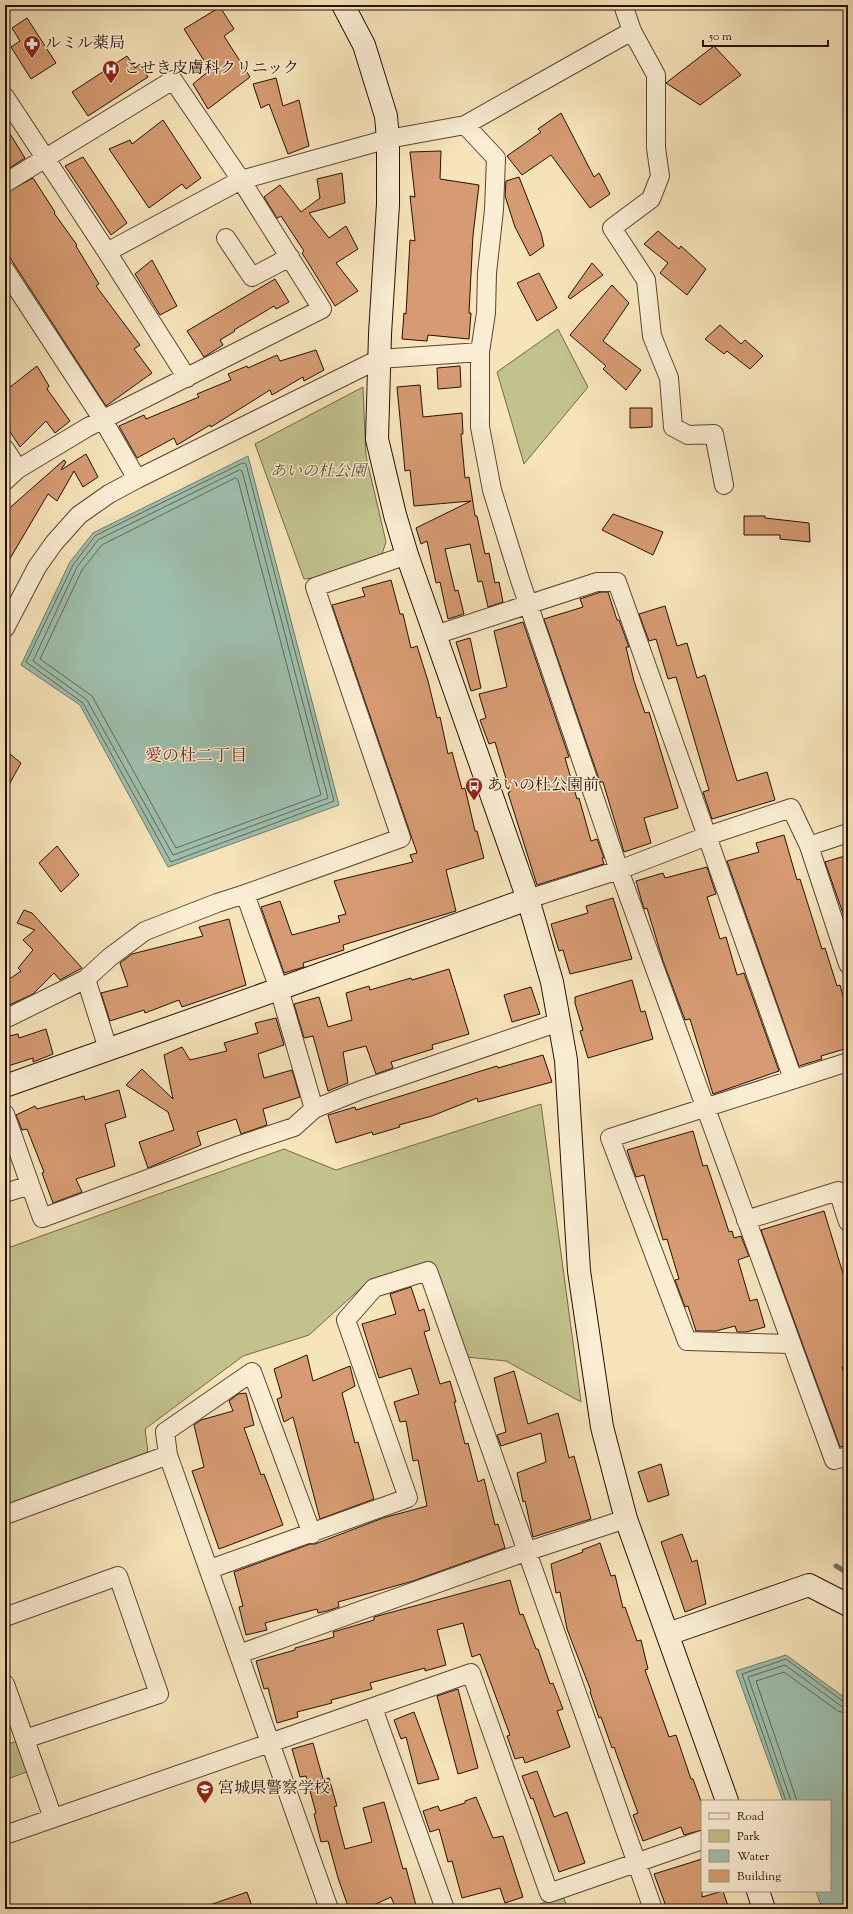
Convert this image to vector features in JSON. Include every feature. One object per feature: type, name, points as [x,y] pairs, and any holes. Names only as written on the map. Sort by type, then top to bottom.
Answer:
[{"type":"street","points":[[343,5],[364,45],[386,116],[388,139],[386,259],[379,358],[377,439],[395,515],[407,555],[528,899],[552,982],[566,1060],[579,1271],[602,1427],[626,1519],[727,1800]]},
{"type":"street","points":[[623,5],[632,31],[656,75],[656,148],[660,176],[651,199],[612,228],[646,280],[652,336],[669,378],[673,427],[688,435],[714,434],[724,485]]},
{"type":"street","points":[[107,252],[241,180],[388,139],[465,125],[632,31]]},
{"type":"street","points":[[5,183],[45,160],[173,80],[241,180],[322,309],[88,427],[18,469],[5,482]]},
{"type":"street","points":[[5,97],[45,160],[107,252],[187,378]]},
{"type":"street","points":[[465,125],[496,158],[494,210],[487,273],[486,313],[480,352],[480,427],[485,460],[499,515],[620,870],[834,1460],[848,1456]]},
{"type":"street","points":[[226,238],[252,277],[290,258]]},
{"type":"street","points":[[5,270],[103,420],[137,479]]},
{"type":"street","points":[[5,628],[33,574],[54,543],[79,515],[109,494],[379,358],[480,352]]},
{"type":"street","points":[[5,449],[18,469]]},
{"type":"street","points":[[5,1019],[86,979],[110,956],[145,931],[217,903],[401,838],[315,587],[407,555]]},
{"type":"street","points":[[435,635],[597,582],[617,582],[793,1079]]},
{"type":"street","points":[[5,1086],[528,899],[620,870],[707,836],[791,808],[808,846],[848,964]]},
{"type":"street","points":[[808,846],[848,833]]},
{"type":"street","points":[[245,894],[279,989],[314,1109]]},
{"type":"street","points":[[86,979],[108,1049]]},
{"type":"street","points":[[5,1114],[42,1218],[240,1145],[294,1127],[314,1109],[361,1090],[559,1022]]},
{"type":"street","points":[[791,1344],[688,1341],[610,1138],[848,1062]]},
{"type":"street","points":[[5,1193],[30,1185]]},
{"type":"street","points":[[746,1220],[838,1191],[848,1222]]},
{"type":"street","points":[[210,1569],[312,1534],[408,1498],[346,1320],[374,1288],[428,1271],[638,1862],[653,1909]]},
{"type":"street","points":[[312,1534],[252,1372],[165,1432],[168,1455],[210,1569],[329,1909]]},
{"type":"street","points":[[5,1515],[168,1455]]},
{"type":"street","points":[[239,1654],[528,1551],[626,1519]]},
{"type":"street","points":[[5,1617],[118,1576],[159,1694],[25,1739]]},
{"type":"street","points":[[668,1634],[809,1585],[848,1605]]},
{"type":"street","points":[[5,1835],[471,1673],[550,1893],[701,1840]]},
{"type":"street","points":[[5,1687],[53,1818]]},
{"type":"street","points":[[373,1708],[445,1909]]},
{"type":"street","points":[[758,1892],[764,1909]]},
{"type":"green space","points":[[558,329],[588,387],[524,464],[497,372]]},
{"type":"green space","name":"あいの杜公園","points":[[363,387],[366,456],[386,542],[382,554],[313,578],[304,579],[255,444]]},
{"type":"green space","points":[[541,1104],[581,1402],[506,1361],[467,1357],[432,1262],[371,1279],[309,1335],[243,1356],[145,1429],[148,1452],[5,1505],[5,1249],[284,1149],[336,1170]]},
{"type":"green space","points":[[18,1741],[29,1771],[5,1780],[5,1745]]},
{"type":"green space","points":[[563,1896],[568,1909],[525,1909]]},
{"type":"water","points":[[248,456],[339,805],[168,867],[80,705],[21,665],[70,562],[93,533]]},
{"type":"water","points":[[786,1655],[848,1700],[848,1909],[822,1909],[816,1892],[831,1892],[831,1800],[783,1800],[736,1671]]},
{"type":"building","points":[[220,7],[234,29],[224,36],[250,77],[208,109],[193,84],[210,70],[184,29]]},
{"type":"building","points":[[27,18],[56,63],[31,79],[11,47],[20,41],[12,28]]},
{"type":"building","points":[[714,46],[741,75],[700,105],[666,83]]},
{"type":"building","points":[[127,56],[135,68],[140,64],[148,77],[88,116],[72,92]]},
{"type":"building","points":[[276,78],[283,106],[299,100],[309,146],[288,154],[269,104],[261,108],[253,84]]},
{"type":"building","points":[[561,113],[594,177],[599,173],[610,194],[590,208],[551,155],[522,175],[507,156],[541,132],[538,129]]},
{"type":"building","points":[[163,120],[201,178],[186,189],[182,184],[149,208],[109,149],[130,140],[132,144]]},
{"type":"building","points":[[5,126],[25,158],[5,171]]},
{"type":"building","points":[[441,151],[440,179],[479,185],[473,235],[469,339],[428,335],[427,341],[402,339],[404,313],[406,314],[410,240],[415,241],[410,196],[415,197],[410,152]]},
{"type":"building","points":[[83,157],[127,223],[111,235],[65,166]]},
{"type":"building","points":[[342,173],[345,203],[309,213],[329,238],[346,226],[358,249],[336,263],[358,291],[335,306],[302,253],[304,251],[281,216],[277,218],[264,197],[280,185],[301,212],[320,198],[317,179]]},
{"type":"building","points":[[519,177],[541,233],[544,246],[530,256],[515,227],[505,196],[506,181]]},
{"type":"building","points":[[33,178],[55,212],[54,213],[77,245],[76,246],[99,284],[96,286],[140,345],[134,349],[152,373],[106,406],[5,250],[5,193]]},
{"type":"building","points":[[658,231],[679,249],[681,246],[706,269],[687,295],[660,273],[668,263],[644,244]]},
{"type":"building","points":[[152,260],[177,306],[160,315],[135,274]]},
{"type":"building","points":[[592,263],[603,275],[570,299],[568,297]]},
{"type":"building","points":[[539,273],[557,308],[537,321],[517,283]]},
{"type":"building","points":[[275,279],[289,302],[276,309],[274,306],[234,330],[235,331],[220,340],[223,345],[204,357],[187,331]]},
{"type":"building","points":[[612,285],[629,303],[603,341],[641,370],[626,390],[603,369],[606,366],[570,335]]},
{"type":"building","points":[[720,325],[741,344],[745,340],[763,356],[750,369],[727,351],[724,354],[705,339]]},
{"type":"building","points":[[316,350],[324,370],[304,381],[303,377],[272,395],[270,390],[211,427],[210,425],[177,445],[174,438],[137,458],[119,426],[144,415],[146,419],[199,397],[197,394],[231,380],[228,374],[247,366],[248,368],[277,355],[280,361]]},
{"type":"building","points":[[37,366],[49,386],[47,389],[70,421],[55,433],[46,421],[20,447],[5,424],[5,391]]},
{"type":"building","points":[[460,366],[461,387],[438,389],[437,368]]},
{"type":"building","points":[[420,385],[423,417],[462,413],[463,434],[461,434],[465,478],[469,477],[475,516],[477,516],[485,554],[489,553],[495,583],[499,582],[503,602],[488,607],[482,581],[478,582],[470,544],[445,549],[455,591],[458,590],[464,614],[448,619],[440,582],[436,583],[427,541],[421,544],[416,528],[471,501],[414,506],[410,470],[405,471],[397,387]]},
{"type":"building","points":[[630,408],[652,408],[652,427],[630,428]]},
{"type":"building","points":[[86,454],[98,477],[83,487],[74,471],[57,501],[48,494],[5,567],[5,512],[64,460],[66,462],[61,470]]},
{"type":"building","points":[[613,514],[663,532],[653,555],[602,530]]},
{"type":"building","points":[[744,516],[765,516],[765,518],[809,523],[810,542],[780,539],[780,535],[744,535]]},
{"type":"building","points":[[391,580],[400,614],[403,614],[411,648],[417,646],[428,681],[437,718],[440,717],[448,754],[452,752],[462,789],[465,788],[475,831],[477,831],[484,858],[446,870],[456,911],[343,945],[344,950],[303,963],[304,967],[284,973],[261,907],[280,901],[292,935],[340,922],[338,916],[346,914],[334,881],[413,862],[410,855],[417,853],[332,605],[365,596],[362,588]]},
{"type":"building","points":[[601,592],[608,592],[617,620],[619,620],[629,647],[626,647],[634,681],[645,713],[649,712],[678,808],[644,818],[651,843],[624,852],[603,782],[600,782],[544,619],[583,607],[580,599]]},
{"type":"building","points":[[665,606],[677,646],[687,643],[697,678],[705,675],[737,781],[767,772],[775,800],[712,819],[703,792],[709,790],[676,677],[668,679],[656,639],[649,641],[639,614]]},
{"type":"building","points":[[523,622],[569,757],[565,758],[577,799],[579,798],[591,841],[597,839],[604,858],[602,858],[604,864],[537,885],[508,793],[510,792],[495,742],[489,744],[480,720],[486,718],[479,694],[507,687],[494,631]]},
{"type":"building","points":[[470,638],[481,688],[471,691],[456,642]]},
{"type":"building","points":[[5,750],[21,763],[5,792]]},
{"type":"building","points":[[784,835],[797,880],[800,879],[822,949],[825,948],[837,986],[840,985],[848,1014],[848,1048],[821,1056],[822,1059],[799,1066],[727,861],[759,852],[756,843]]},
{"type":"building","points":[[57,846],[79,875],[61,892],[39,863]]},
{"type":"building","points":[[848,855],[848,919],[845,919],[825,862]]},
{"type":"building","points":[[707,867],[716,894],[707,897],[720,939],[726,937],[737,975],[744,973],[779,1071],[713,1094],[690,1019],[685,1020],[663,961],[647,908],[644,909],[636,881],[663,873],[665,878]]},
{"type":"building","points":[[613,898],[632,959],[570,974],[563,950],[559,951],[551,924],[588,913],[586,906]]},
{"type":"building","points":[[24,910],[32,913],[82,968],[60,980],[54,973],[33,994],[5,1007],[5,982],[21,971],[18,968],[33,950],[23,940],[35,930],[17,923]]},
{"type":"building","points":[[229,919],[246,985],[182,1007],[179,1000],[145,1013],[144,1010],[110,1021],[101,993],[128,986],[120,963],[132,954],[203,936],[199,927]]},
{"type":"building","points":[[449,969],[469,1034],[432,1045],[433,1049],[391,1062],[393,1068],[376,1074],[366,1046],[343,1052],[348,1083],[328,1091],[313,1036],[304,1038],[294,1004],[319,997],[328,1027],[352,1020],[346,993],[369,986],[370,990]]},
{"type":"building","points":[[632,980],[641,1012],[645,1011],[653,1039],[588,1058],[580,1031],[583,1030],[575,1003],[575,997]]},
{"type":"building","points":[[531,987],[540,1014],[512,1022],[504,995]]},
{"type":"building","points":[[276,1018],[284,1045],[258,1054],[264,1078],[292,1070],[300,1097],[263,1109],[267,1125],[241,1134],[236,1119],[197,1132],[201,1145],[148,1168],[139,1142],[174,1130],[168,1112],[126,1085],[142,1069],[173,1099],[164,1055],[182,1047],[190,1060],[227,1051],[224,1043],[258,1033],[255,1023]]},
{"type":"building","points":[[46,1029],[53,1054],[33,1062],[33,1058],[5,1067],[5,1037],[18,1034],[19,1038]]},
{"type":"building","points":[[543,1055],[552,1082],[478,1102],[477,1098],[432,1116],[399,1125],[400,1127],[373,1135],[372,1132],[336,1143],[328,1115],[355,1107],[356,1110],[497,1066],[498,1068]]},
{"type":"building","points":[[119,1090],[126,1117],[105,1124],[115,1166],[76,1179],[82,1192],[53,1203],[42,1173],[44,1172],[27,1129],[22,1130],[16,1115],[35,1106],[37,1109],[84,1096],[85,1100]]},
{"type":"building","points":[[693,1131],[703,1166],[707,1165],[729,1232],[732,1231],[734,1238],[741,1236],[749,1256],[738,1260],[750,1301],[757,1299],[765,1327],[746,1332],[737,1332],[735,1326],[716,1331],[696,1331],[688,1306],[685,1307],[675,1280],[679,1279],[667,1239],[663,1240],[644,1175],[636,1177],[633,1169],[627,1150]]},
{"type":"building","points":[[824,1211],[848,1290],[848,1366],[842,1367],[848,1387],[848,1445],[840,1447],[761,1230]]},
{"type":"building","points":[[411,1287],[419,1311],[424,1309],[430,1330],[424,1332],[440,1384],[450,1381],[465,1444],[468,1443],[478,1482],[484,1479],[495,1525],[498,1524],[505,1548],[413,1581],[338,1602],[339,1607],[327,1611],[318,1613],[317,1609],[265,1623],[267,1630],[246,1635],[239,1607],[243,1606],[234,1572],[310,1544],[315,1544],[383,1518],[427,1506],[418,1460],[413,1461],[406,1421],[400,1422],[394,1402],[419,1394],[411,1368],[379,1378],[362,1324],[396,1314],[390,1294]]},
{"type":"building","points":[[307,1355],[313,1381],[350,1366],[355,1386],[342,1393],[355,1443],[358,1442],[374,1499],[320,1519],[293,1417],[284,1422],[277,1399],[282,1397],[274,1369]]},
{"type":"building","points":[[514,1371],[528,1424],[558,1413],[569,1458],[574,1456],[591,1519],[533,1537],[525,1501],[523,1502],[517,1473],[546,1462],[541,1433],[501,1446],[497,1435],[506,1432],[494,1378]]},
{"type":"building","points":[[246,1393],[254,1425],[244,1428],[261,1475],[264,1474],[283,1525],[219,1549],[192,1471],[204,1467],[194,1425],[201,1420],[233,1411],[229,1401],[238,1394]]},
{"type":"building","points":[[661,1464],[669,1495],[648,1502],[638,1472]]},
{"type":"building","points":[[682,1534],[692,1562],[697,1560],[706,1604],[685,1612],[661,1542]]},
{"type":"building","points":[[600,1543],[611,1576],[615,1575],[623,1608],[625,1607],[637,1641],[641,1640],[648,1669],[645,1670],[669,1737],[676,1735],[691,1779],[693,1779],[701,1801],[701,1830],[684,1835],[681,1827],[643,1841],[633,1815],[638,1813],[614,1747],[612,1748],[601,1717],[599,1718],[590,1692],[591,1691],[567,1629],[560,1592],[556,1593],[551,1564],[583,1552],[582,1550]]},
{"type":"building","points":[[510,1580],[520,1615],[523,1614],[536,1649],[538,1649],[550,1684],[553,1683],[563,1709],[557,1711],[570,1747],[525,1763],[523,1757],[515,1759],[507,1736],[510,1735],[480,1654],[472,1657],[463,1623],[437,1630],[446,1665],[425,1671],[425,1668],[370,1683],[372,1689],[331,1700],[332,1703],[297,1712],[298,1717],[277,1723],[268,1688],[264,1689],[256,1661],[334,1637],[333,1632],[374,1620],[374,1617]]},
{"type":"building","points":[[458,1689],[478,1768],[458,1774],[437,1696]]},
{"type":"building","points":[[414,1712],[439,1779],[418,1784],[406,1737],[401,1739],[394,1720]]},
{"type":"building","points":[[313,1743],[323,1779],[329,1778],[337,1806],[334,1807],[345,1849],[372,1842],[363,1808],[384,1802],[403,1869],[406,1868],[417,1909],[396,1909],[391,1897],[365,1909],[349,1909],[338,1878],[328,1841],[321,1842],[314,1814],[316,1813],[306,1776],[300,1777],[292,1749]]},
{"type":"building","points":[[537,1771],[554,1817],[567,1812],[585,1863],[559,1872],[533,1798],[531,1799],[522,1776]]},
{"type":"building","points":[[476,1797],[493,1838],[503,1836],[523,1897],[505,1903],[500,1888],[462,1898],[452,1861],[448,1862],[439,1829],[430,1832],[423,1811],[438,1806],[440,1811],[465,1803],[465,1801]]},
{"type":"building","points":[[701,1859],[702,1897],[723,1892],[729,1909],[667,1909],[654,1874]]},
{"type":"building","points":[[247,1892],[253,1909],[205,1909],[204,1907]]},
{"type":"waterway","points":[[836,1566],[848,1573]]},
{"type":"place","name":"ルミル薬局","points":[[32,59]]},
{"type":"place","name":"こせき皮膚科クリニック","points":[[111,84]]},
{"type":"place","name":"あいの杜公園前","points":[[474,801]]},
{"type":"place","name":"宮城県警察学校","points":[[205,1804]]},
{"type":"district","name":"愛の杜二丁目","points":[[196,757]]}]
